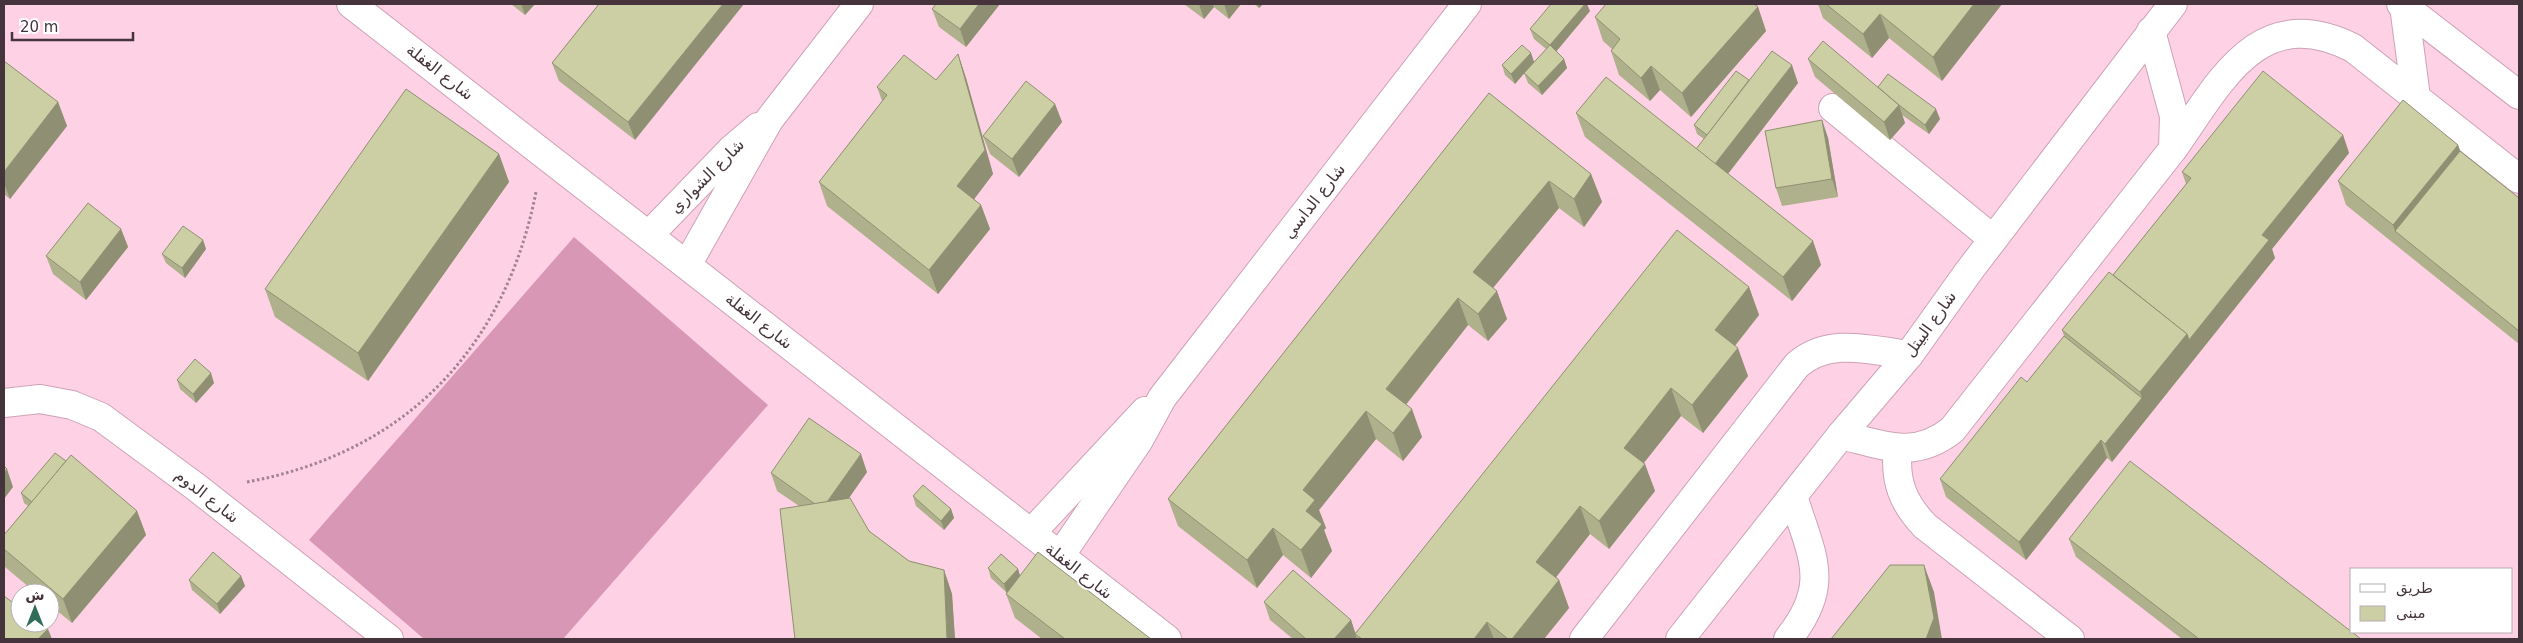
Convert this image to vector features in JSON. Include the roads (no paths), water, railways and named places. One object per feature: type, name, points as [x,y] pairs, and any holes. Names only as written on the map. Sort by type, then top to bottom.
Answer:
[{"type":"street","name":"شارع الغفلة","points":[[352,4],[1167,639]]},
{"type":"street","name":"شارع الشواري","points":[[687,265],[769,120],[859,4]]},
{"type":"street","name":"شارع الداسي","points":[[1060,556],[1139,440],[1162,398],[1467,4]]},
{"type":"street","name":"شارع البيتل","points":[[1680,639],[1842,435],[1909,355],[1993,239],[2173,4]]},
{"type":"street","points":[[2402,5],[2519,95]]},
{"type":"street","points":[[2402,5],[2416,97]]},
{"type":"street","points":[[2150,32],[2174,116],[2173,148]]},
{"type":"street","points":[[1842,435],[1898,448],[1927,446],[1952,430],[2173,148],[2236,60],[2253,46],[2272,36],[2292,32],[2314,32],[2334,38],[2353,48],[2519,179]]},
{"type":"street","points":[[1833,108],[1993,239]]},
{"type":"street","name":"شارع الشواري","points":[[649,235],[732,149],[769,120]]},
{"type":"street","points":[[1584,639],[1791,373],[1807,356],[1831,348],[1909,355]]},
{"type":"street","name":"شارع الداسي","points":[[1031,533],[1125,430],[1162,398]]},
{"type":"street","name":"شارع الدوم","points":[[4,403],[40,399],[72,405],[94,414],[127,435],[196,487],[382,637]]},
{"type":"street","points":[[1898,448],[1898,482],[1903,499],[1913,514],[1925,526],[2070,639]]},
{"type":"street","points":[[1788,639],[1804,620],[1815,592],[1813,561],[1793,496]]}]
